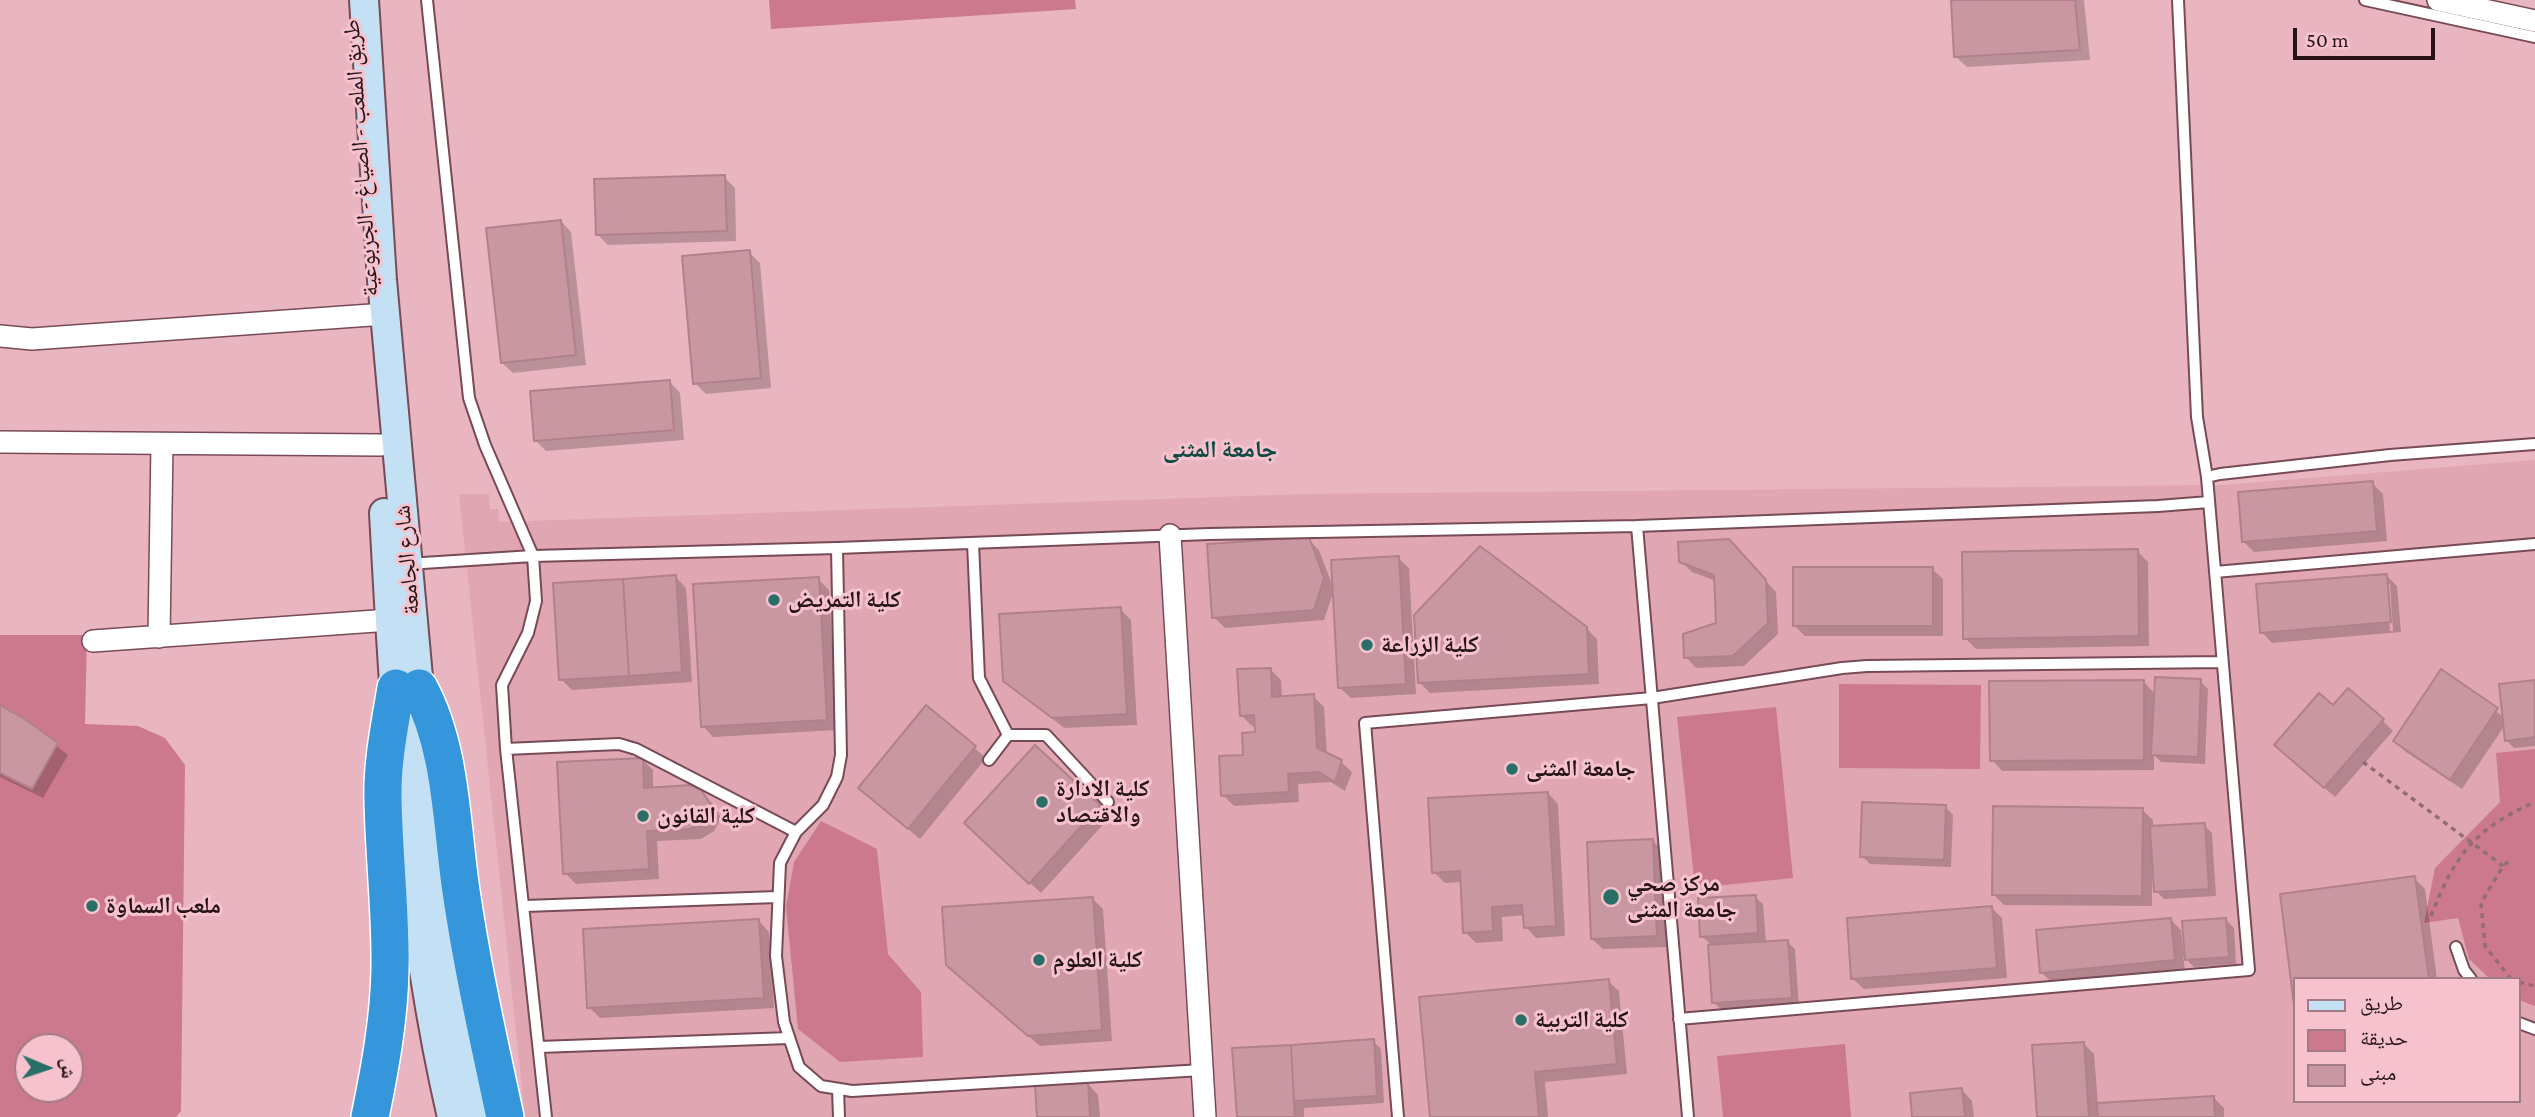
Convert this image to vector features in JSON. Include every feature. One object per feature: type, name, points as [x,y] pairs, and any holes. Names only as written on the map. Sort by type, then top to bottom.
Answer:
[{"type":"highway","points":[[370,1117],[383,1055],[390,973],[391,935],[383,797],[385,752],[407,688],[430,708],[438,731],[449,792],[461,892],[505,1117]]},
{"type":"main road","name":"طريق الملعب - الصياغ - الجربوعية","points":[[351,0],[381,445],[397,564]]},
{"type":"main road","name":"شارع الجامعة","points":[[364,0],[397,564],[407,688]]},
{"type":"main road","points":[[407,688],[407,833],[429,1011],[452,1117]]},
{"type":"main road","points":[[407,688],[445,974],[474,1117]]},
{"type":"street","points":[[2438,0],[2535,21]]},
{"type":"street","points":[[0,336],[32,339],[371,315]]},
{"type":"street","points":[[0,442],[381,445]]},
{"type":"street","points":[[159,637],[163,444]]},
{"type":"street","points":[[1170,535],[1205,1117]]},
{"type":"street","points":[[93,642],[402,619]]},
{"type":"lane","points":[[427,0],[469,398],[485,446],[533,556],[536,601],[528,633],[502,685],[506,748],[546,1117]]},
{"type":"lane","points":[[1679,1019],[2249,970],[2207,477],[2197,417],[2178,0]]},
{"type":"lane","points":[[2365,0],[2535,37]]},
{"type":"lane","points":[[2207,477],[2390,455],[2535,444]]},
{"type":"lane","points":[[397,564],[533,556],[1170,535],[1637,526],[2209,502]]},
{"type":"lane","points":[[1637,526],[1688,1117]]},
{"type":"lane","points":[[973,543],[979,678],[1009,735]]},
{"type":"lane","points":[[2215,572],[2535,544]]},
{"type":"lane","points":[[838,548],[841,755],[837,776],[823,804],[796,832],[780,863],[777,897],[776,956],[784,1022],[799,1067],[821,1086],[852,1091],[1202,1070]]},
{"type":"lane","points":[[1398,1117],[1364,723],[1652,698],[1867,666],[2222,662]]},
{"type":"lane","points":[[989,760],[1009,735]]},
{"type":"lane","points":[[1009,735],[1046,735],[1108,802]]},
{"type":"lane","points":[[506,748],[619,744],[636,749],[796,832]]},
{"type":"lane","points":[[525,906],[777,897]]},
{"type":"lane","points":[[2456,947],[2464,970],[2469,977]]},
{"type":"lane","points":[[539,1047],[789,1038]]},
{"type":"lane","points":[[838,1089],[839,1117]]},
{"type":"path","points":[[2363,762],[2503,866]]},
{"type":"path","points":[[2431,916],[2446,877],[2472,842],[2502,816],[2535,802]]},
{"type":"path","points":[[2509,977],[2485,946],[2481,903],[2503,866],[2512,859]]},
{"type":"shaded area","name":"جامعة المثنى","points":[[2535,460],[2535,1117],[525,1117],[459,494],[489,494],[490,509],[498,509],[499,522],[1304,494],[2222,485]]},
{"type":"green space","points":[[769,0],[1075,0],[1076,9],[771,29]]},
{"type":"green space","name":"ملعب السماوة","points":[[0,635],[87,635],[85,724],[138,726],[165,738],[185,765],[181,1111],[176,1117],[0,1117]]},
{"type":"green space","points":[[1839,684],[1981,685],[1980,769],[1839,768]]},
{"type":"green space","points":[[1776,707],[1793,878],[1695,888],[1677,717]]},
{"type":"green space","points":[[2535,749],[2535,1006],[2521,1001],[2521,977],[2488,977],[2469,959],[2458,918],[2424,923],[2435,868],[2500,802],[2496,753]]},
{"type":"green space","points":[[821,821],[877,849],[888,954],[921,992],[923,1057],[840,1062],[798,1029],[786,907],[794,862]]},
{"type":"green space","points":[[1845,1044],[1851,1117],[1723,1117],[1717,1056]]},
{"type":"building","points":[[1951,0],[2075,0],[2080,50],[1954,57]]},
{"type":"building","points":[[725,175],[727,231],[596,235],[594,179]]},
{"type":"building","points":[[561,220],[576,355],[501,363],[486,228]]},
{"type":"building","points":[[750,250],[761,378],[693,384],[682,256]]},
{"type":"building","points":[[670,380],[674,430],[534,441],[530,391]]},
{"type":"building","points":[[2373,481],[2377,531],[2242,542],[2238,492]]},
{"type":"building","points":[[1309,537],[1324,578],[1314,610],[1212,618],[1207,544]]},
{"type":"building","points":[[1729,539],[1766,580],[1768,623],[1733,656],[1684,658],[1683,634],[1716,623],[1714,575],[1679,562],[1678,542]]},
{"type":"building","points":[[1480,546],[1587,627],[1589,674],[1418,683],[1414,615]]},
{"type":"building","points":[[2138,549],[2139,636],[1963,639],[1962,552]]},
{"type":"building","points":[[1399,556],[1406,684],[1338,688],[1331,560]]},
{"type":"building","points":[[1793,567],[1933,567],[1933,626],[1793,626]]},
{"type":"building","points":[[2387,574],[2391,622],[2260,633],[2256,584]]},
{"type":"building","points":[[676,575],[682,672],[629,676],[623,579]]},
{"type":"building","points":[[819,577],[827,720],[701,727],[693,584]]},
{"type":"building","points":[[623,579],[629,676],[559,680],[553,583]]},
{"type":"building","points":[[1121,607],[1127,714],[1052,718],[1003,681],[999,614]]},
{"type":"building","points":[[1271,668],[1272,697],[1314,694],[1317,748],[1342,760],[1335,782],[1319,772],[1288,774],[1289,792],[1221,796],[1219,756],[1243,755],[1242,733],[1255,732],[1254,715],[1240,716],[1237,669]]},
{"type":"building","points":[[2441,669],[2498,708],[2450,780],[2393,741]]},
{"type":"building","points":[[2155,677],[2201,679],[2198,757],[2151,755]]},
{"type":"building","points":[[2144,680],[2144,760],[1990,761],[1989,681]]},
{"type":"building","points":[[2535,680],[2535,737],[2505,741],[2499,684]]},
{"type":"building","points":[[2348,688],[2384,719],[2324,788],[2274,745],[2319,693],[2333,705]]},
{"type":"building","points":[[0,705],[58,743],[32,789],[0,773]]},
{"type":"building","points":[[926,705],[976,746],[908,829],[858,788]]},
{"type":"building","points":[[1035,745],[1100,805],[1029,884],[964,823]]},
{"type":"building","points":[[643,758],[644,788],[691,785],[701,790],[712,806],[703,821],[690,829],[647,831],[649,869],[563,874],[557,762]]},
{"type":"building","points":[[1548,792],[1556,926],[1524,928],[1522,905],[1492,907],[1493,931],[1463,933],[1460,871],[1432,873],[1428,798]]},
{"type":"building","points":[[1862,802],[1946,805],[1944,860],[1860,857]]},
{"type":"building","points":[[1993,806],[2143,808],[2142,896],[1992,895]]},
{"type":"building","points":[[2205,823],[2209,889],[2154,892],[2150,826]]},
{"type":"building","points":[[1653,839],[1657,936],[1591,939],[1587,842]]},
{"type":"building","points":[[2415,876],[2429,977],[2294,977],[2294,1005],[2280,894]]},
{"type":"building","points":[[1756,895],[1758,933],[1700,937],[1698,898]]},
{"type":"building","points":[[1093,897],[1102,1030],[1028,1036],[946,965],[942,907]]},
{"type":"building","points":[[1992,906],[1997,968],[1851,979],[1847,918]]},
{"type":"building","points":[[2171,918],[2175,960],[2040,973],[2036,930]]},
{"type":"building","points":[[2226,918],[2229,957],[2185,960],[2182,921]]},
{"type":"building","points":[[759,919],[764,998],[587,1008],[583,929]]},
{"type":"building","points":[[1788,940],[1792,998],[1712,1003],[1708,945]]},
{"type":"building","points":[[1609,979],[1617,1064],[1535,1072],[1539,1117],[1430,1117],[1419,997]]},
{"type":"building","points":[[1374,1039],[1377,1096],[1294,1101],[1291,1045]]},
{"type":"building","points":[[2084,1042],[2089,1117],[2037,1117],[2032,1045]]},
{"type":"building","points":[[1291,1045],[1295,1117],[1237,1117],[1232,1048]]},
{"type":"building","points":[[1088,1082],[1090,1117],[1037,1117],[1035,1086]]},
{"type":"building","points":[[1962,1088],[1965,1117],[1912,1117],[1910,1093]]},
{"type":"building","points":[[2214,1096],[2215,1117],[2098,1117],[2097,1103]]},
{"type":"place","name":"كلية التمريض","points":[[774,600]]},
{"type":"place","name":"كلية الزراعة","points":[[1367,645]]},
{"type":"place","name":"جامعة المثنى","points":[[1512,769]]},
{"type":"place","name":"كلية الادارة والاقتصاد","points":[[1042,802]]},
{"type":"place","name":"كلية القانون","points":[[643,816]]},
{"type":"place","name":"مركز صحي جامعة المثنى","points":[[1611,897]]},
{"type":"place","name":"ملعب السماوة","points":[[92,906]]},
{"type":"place","name":"كلية العلوم","points":[[1039,960]]},
{"type":"place","name":"كلية التربية","points":[[1521,1020]]},
{"type":"district","name":"جامعة المثنى","points":[[1220,450]]}]
